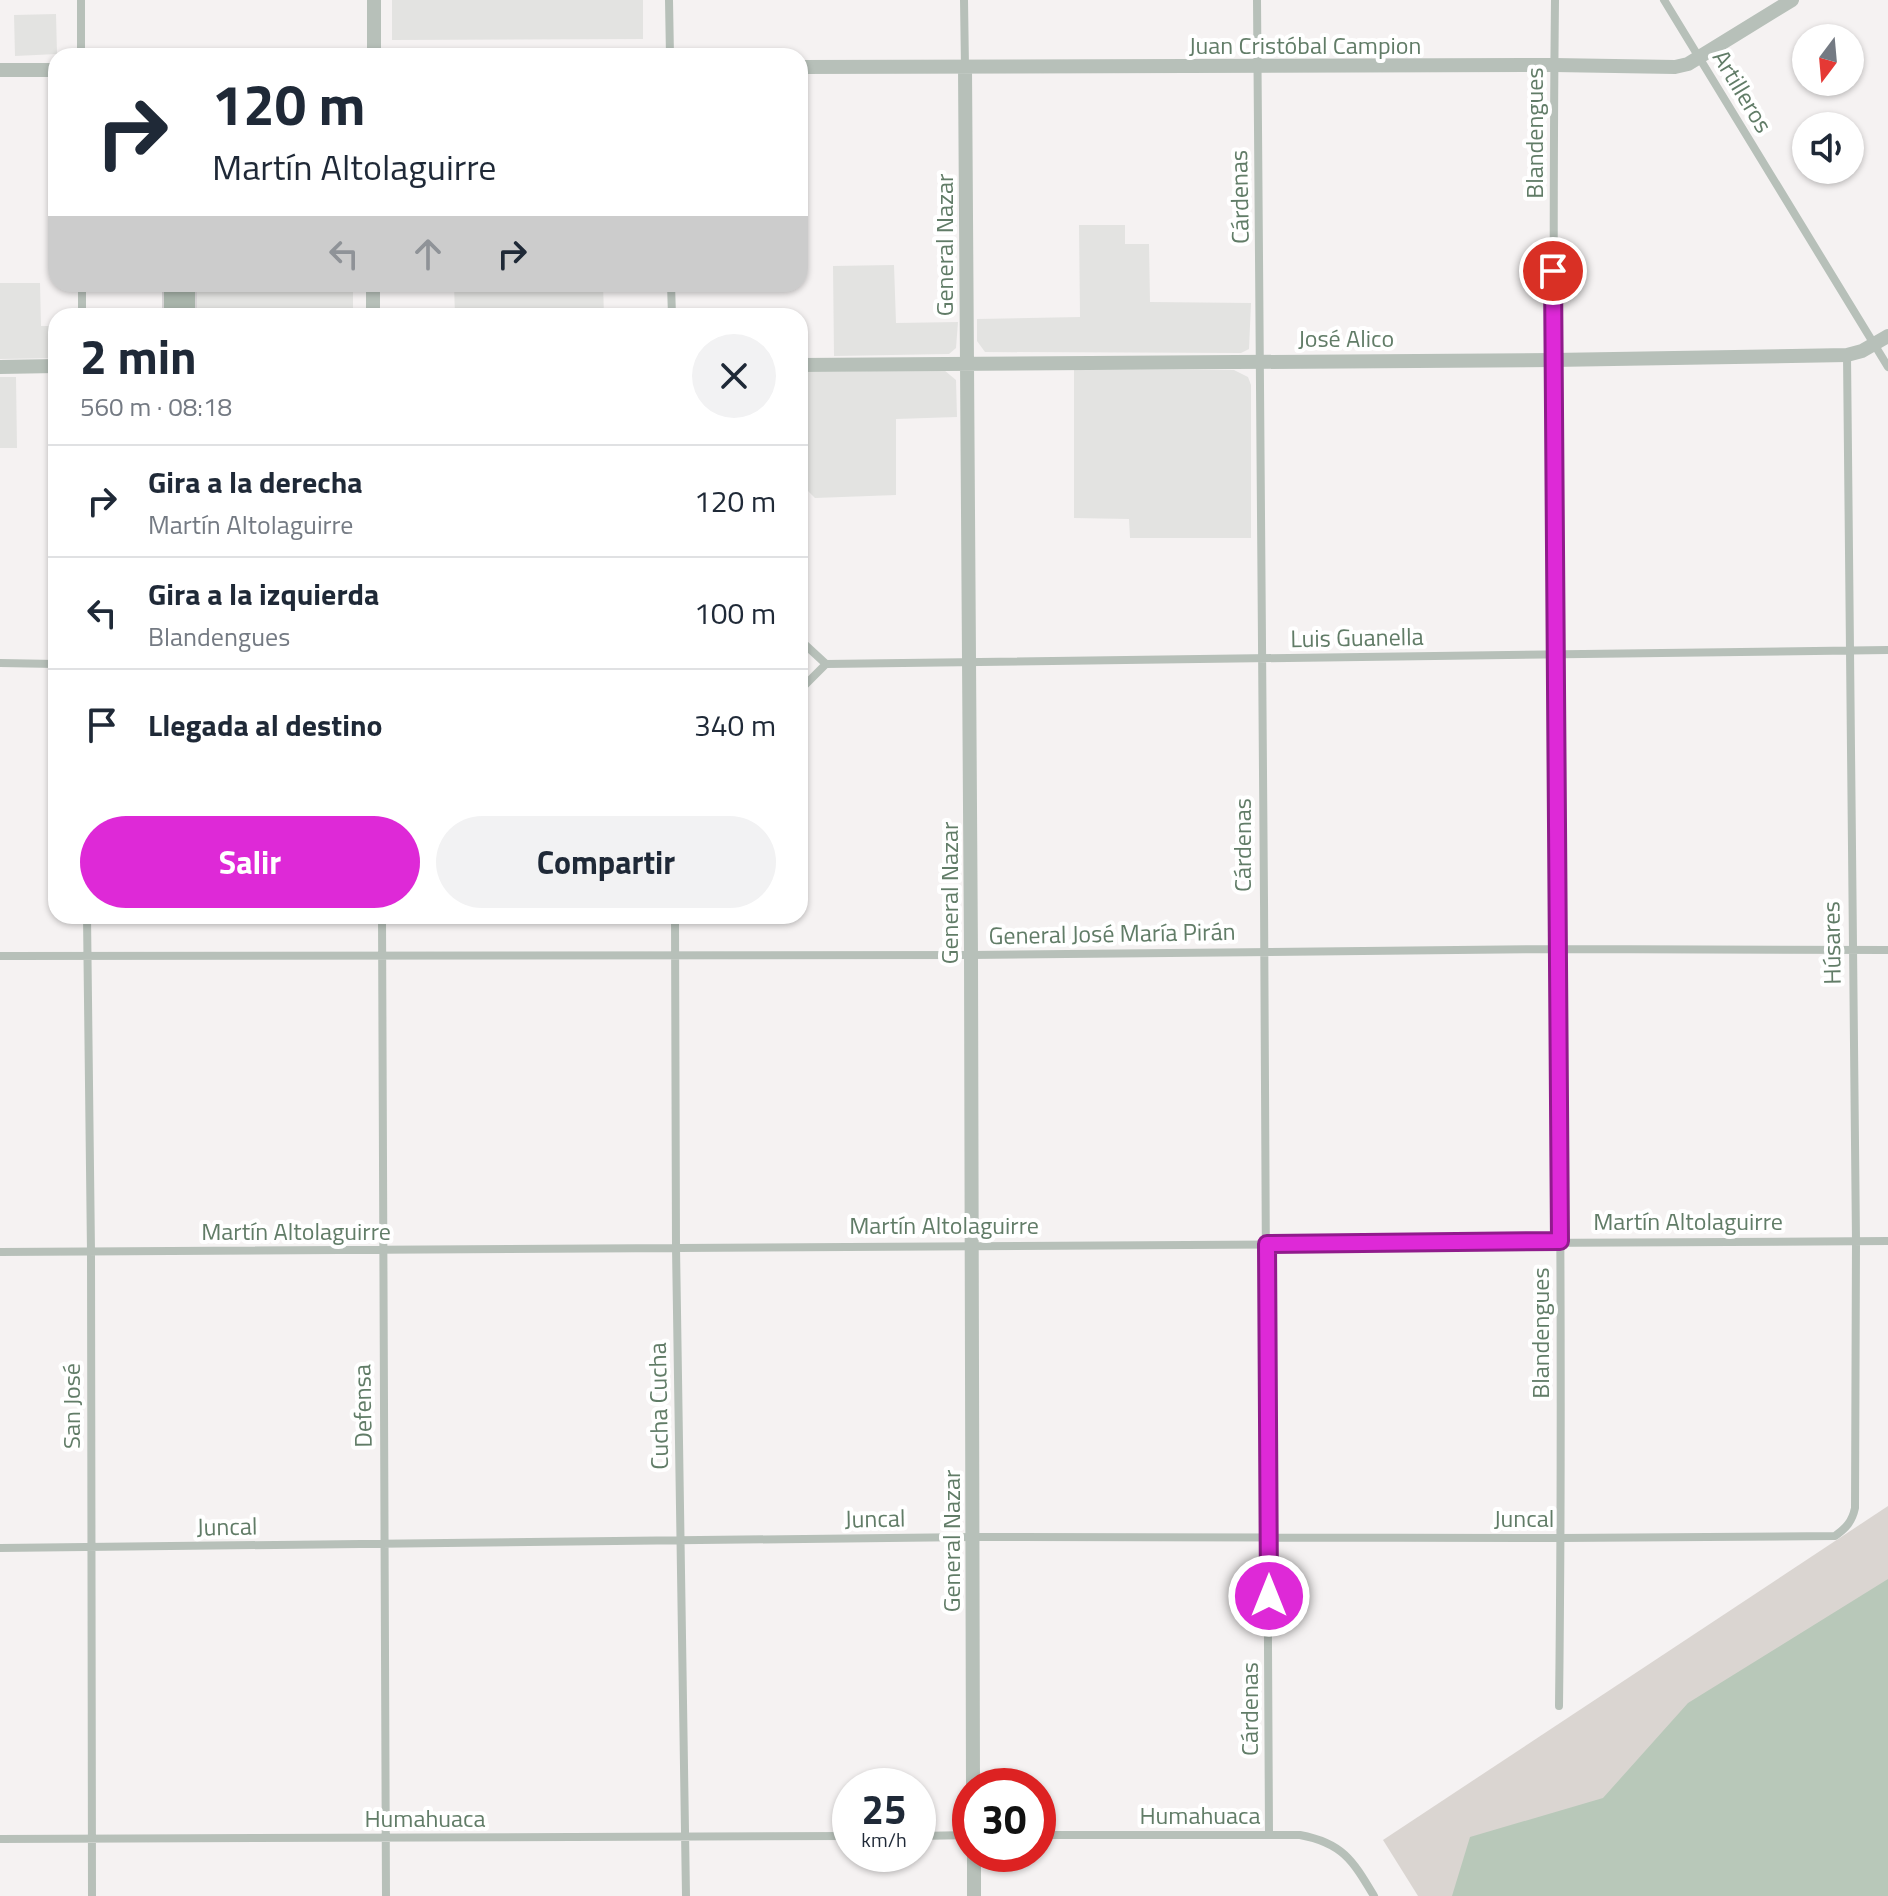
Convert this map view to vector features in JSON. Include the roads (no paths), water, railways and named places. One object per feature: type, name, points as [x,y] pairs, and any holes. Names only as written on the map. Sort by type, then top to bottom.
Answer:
[{"type":"street","points":[[81,0],[81,48]]},
{"type":"street","points":[[374,0],[374,48]]},
{"type":"street","points":[[669,0],[670,48]]},
{"type":"street","name":"General Nazar","points":[[964,0],[973,1245],[973,1768]]},
{"type":"street","name":"Cárdenas","points":[[1257,0],[1269,1834]]},
{"type":"street","name":"Blandengues","points":[[1555,0],[1553,360],[1560,1241],[1559,1706]]},
{"type":"street","name":"Artilleros","points":[[1664,0],[1888,367]]},
{"type":"street","name":"Juan Cristóbal Campion","points":[[808,67],[1675,67],[1699,58],[1792,0]]},
{"type":"street","points":[[0,70],[48,70]]},
{"type":"street","name":"José Alico","points":[[808,365],[1847,355],[1888,336]]},
{"type":"street","name":"Húsares","points":[[1845,1529],[1853,1519],[1855,1508],[1856,1241],[1847,355]]},
{"type":"street","points":[[0,367],[48,366]]},
{"type":"street","points":[[808,647],[826,664],[808,682]]},
{"type":"street","name":"Luis Guanella","points":[[826,664],[1888,650]]},
{"type":"street","points":[[0,663],[48,664]]},
{"type":"street","name":"San José","points":[[87,924],[92,1896]]},
{"type":"street","name":"Defensa","points":[[382,924],[386,1896]]},
{"type":"street","name":"Cucha Cucha","points":[[675,924],[676,1247],[686,1896]]},
{"type":"street","name":"General José María Pirán","points":[[0,956],[1888,950]]},
{"type":"street","name":"Martín Altolaguirre","points":[[0,1252],[1888,1241]]},
{"type":"street","name":"Juncal","points":[[0,1548],[973,1537],[1818,1537],[1835,1536],[1845,1529]]},
{"type":"street","name":"Humahuaca","points":[[1056,1835],[1269,1834],[1323,1839],[1353,1862],[1374,1896]]},
{"type":"street","name":"Humahuaca","points":[[0,1839],[832,1836]]},
{"type":"street","points":[[974,1872],[974,1896]]}]
